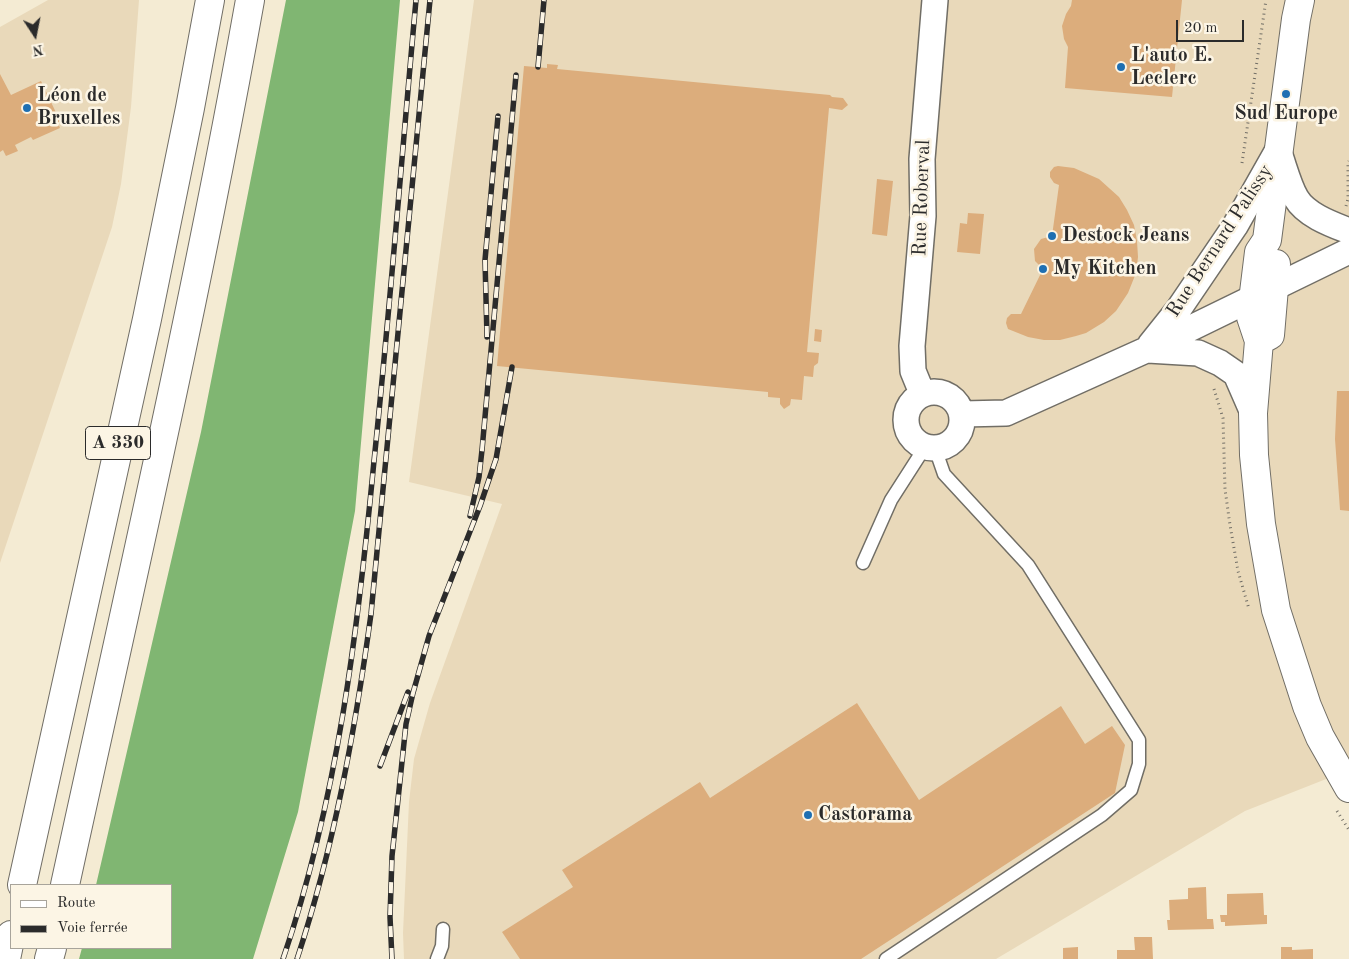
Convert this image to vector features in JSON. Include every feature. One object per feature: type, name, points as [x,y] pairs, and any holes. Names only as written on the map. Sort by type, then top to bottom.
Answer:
[{"type":"main road","name":"A 330","points":[[22,884],[147,319],[210,0]]},
{"type":"main road","name":"A 330","points":[[65,884],[185,330],[231,109],[250,0]]},
{"type":"main road","points":[[1300,0],[1267,240],[1259,252],[1264,293],[1251,317],[1259,342],[1253,413],[1254,455],[1261,524],[1276,610],[1307,706],[1320,737],[1349,788]]},
{"type":"main road","points":[[6,959],[10,940]]},
{"type":"street","name":"Rue Roberval","points":[[922,393],[914,371],[912,346],[924,216],[922,159],[935,0]]},
{"type":"street","name":"Rue Bernard Palissy","points":[[1278,150],[1297,199],[1309,211],[1324,220],[1347,219]]},
{"type":"street","name":"Rue Bernard Palissy","points":[[1146,350],[1178,310],[1235,226],[1278,150]]},
{"type":"street","name":"Rue Bernard Palissy","points":[[962,414],[1006,413],[1146,350],[1349,251]]},
{"type":"street","name":"Rue Bernard Palissy","points":[[1146,350],[1198,353],[1220,363],[1236,374],[1253,413]]},
{"type":"street","points":[[942,392],[958,404],[962,414],[962,424],[959,433],[953,441],[945,446],[930,447],[917,442],[910,435],[906,426],[908,407],[922,393],[942,392]]},
{"type":"lane","points":[[863,563],[892,500],[930,447],[944,474],[1028,564],[1139,740],[1139,764],[1131,790],[1102,815],[886,959]]},
{"type":"lane","points":[[437,959],[442,946],[443,928]]},
{"type":"path","points":[[1240,170],[1243,162],[1266,0]]},
{"type":"path","points":[[1347,219],[1349,162]]},
{"type":"shaded area","points":[[48,0],[139,0],[131,107],[121,184],[112,227],[0,563],[0,27]]},
{"type":"shaded area","points":[[474,0],[1349,0],[1349,770],[1245,811],[996,959],[404,959],[403,933],[409,802],[414,759],[430,703],[502,504],[409,482]]},
{"type":"green space","points":[[286,0],[400,0],[355,511],[298,812],[253,959],[79,959],[82,949],[172,949],[172,884],[96,884],[201,432]]},
{"type":"building","name":"L'auto E. Leclerc","points":[[1072,0],[1182,0],[1172,97],[1065,88],[1068,47],[1064,39],[1062,26]]},
{"type":"building","points":[[547,64],[558,65],[557,69],[830,95],[843,98],[848,105],[842,110],[829,108],[807,352],[819,353],[818,363],[814,366],[813,377],[804,376],[802,400],[791,399],[790,405],[784,409],[780,404],[780,398],[768,397],[768,392],[497,366],[524,66],[547,68]]},
{"type":"building","name":"Léon de Bruxelles","points":[[0,74],[11,95],[41,81],[60,121],[58,123],[60,128],[33,140],[31,137],[15,145],[18,151],[6,156],[3,150],[0,152]]},
{"type":"building","points":[[1054,167],[1074,168],[1099,179],[1119,197],[1134,225],[1138,257],[1136,273],[1128,293],[1116,311],[1104,322],[1086,333],[1076,336],[1060,340],[1044,340],[1028,337],[1008,329],[1006,323],[1007,318],[1011,314],[1021,314],[1043,269],[1035,261],[1034,249],[1041,239],[1052,236],[1059,185],[1054,183],[1050,177],[1050,172]]},
{"type":"building","points":[[877,179],[893,181],[887,236],[872,234]]},
{"type":"building","points":[[968,213],[984,214],[980,254],[957,252],[960,223],[967,224]]},
{"type":"building","points":[[815,329],[822,330],[821,342],[814,341]]},
{"type":"building","points":[[1337,391],[1349,391],[1349,511],[1340,510],[1335,439]]},
{"type":"building","points":[[857,703],[919,800],[1061,706],[1085,744],[1112,726],[1125,745],[1115,793],[861,959],[520,959],[502,932],[573,887],[562,870],[700,782],[710,798]]},
{"type":"building","points":[[1206,887],[1207,919],[1213,919],[1214,929],[1168,930],[1167,920],[1170,920],[1169,900],[1188,899],[1188,888]]},
{"type":"building","points":[[1263,893],[1264,915],[1267,915],[1267,924],[1225,926],[1225,922],[1221,922],[1220,915],[1227,915],[1227,894]]},
{"type":"building","points":[[1134,937],[1152,937],[1153,959],[1117,959],[1117,950],[1135,950]]},
{"type":"building","points":[[1078,947],[1078,959],[1063,959],[1063,948]]},
{"type":"building","points":[[1281,947],[1292,947],[1292,950],[1313,949],[1313,959],[1281,959]]},
{"type":"railway","points":[[283,959],[318,837],[332,775],[353,650],[380,404],[416,0]]},
{"type":"railway","points":[[297,959],[322,874],[342,788],[358,702],[371,614],[430,0]]},
{"type":"railway","points":[[538,67],[544,0]]},
{"type":"railway","points":[[470,516],[479,477],[482,450],[516,75]]},
{"type":"railway","points":[[487,337],[485,260],[498,116]]},
{"type":"railway","points":[[392,959],[390,917],[392,856],[406,724],[429,636],[480,506],[496,459],[512,367]]},
{"type":"railway","points":[[380,766],[408,692]]},
{"type":"place","name":"L'auto E. Leclerc","points":[[1121,67]]},
{"type":"place","name":"Sud Europe","points":[[1286,94]]},
{"type":"place","name":"Léon de Bruxelles","points":[[27,108]]},
{"type":"place","name":"Destock Jeans","points":[[1052,236]]},
{"type":"place","name":"My Kitchen","points":[[1043,269]]},
{"type":"place","name":"Castorama","points":[[808,815]]}]
